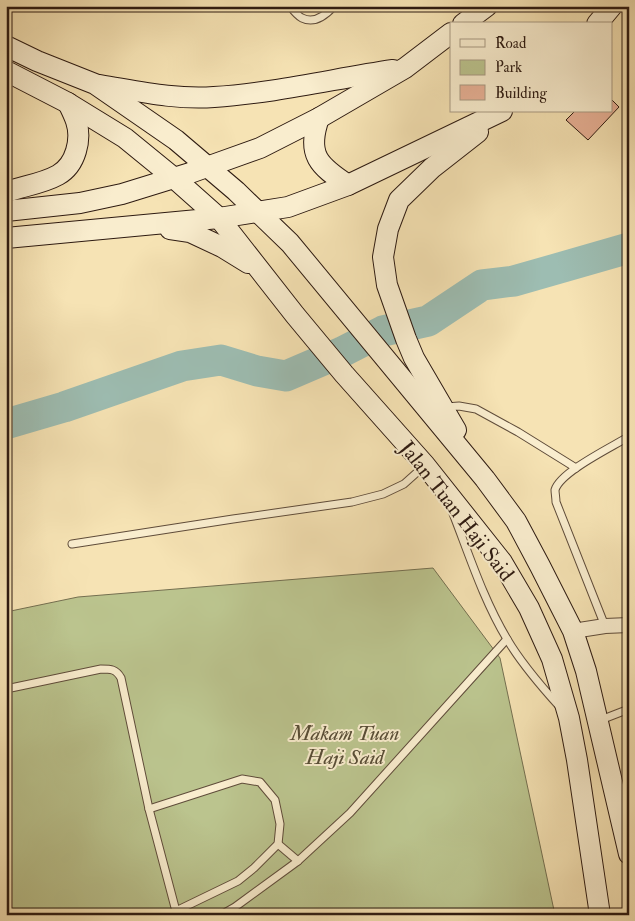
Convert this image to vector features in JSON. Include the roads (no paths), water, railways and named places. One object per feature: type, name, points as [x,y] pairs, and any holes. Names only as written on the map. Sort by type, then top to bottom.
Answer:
[{"type":"main road","points":[[466,22],[486,6]]},
{"type":"main road","points":[[599,22],[612,6]]},
{"type":"main road","points":[[6,211],[80,203],[122,194],[260,148],[319,118],[404,68],[450,34]]},
{"type":"main road","points":[[6,46],[21,72],[125,138],[190,172]]},
{"type":"main road","points":[[21,72],[162,95],[213,97],[274,90],[404,68]]},
{"type":"main road","points":[[96,84],[176,140],[190,172]]},
{"type":"main road","points":[[6,192],[40,183],[59,174],[71,163],[78,147],[79,136],[76,121],[68,103]]},
{"type":"main road","points":[[6,238],[149,226],[219,218],[288,207],[348,185],[501,112]]},
{"type":"main road","points":[[485,480],[414,358],[387,285],[384,257],[388,228],[399,200],[432,168],[502,112]]},
{"type":"main road","points":[[319,118],[313,135],[315,152],[321,166],[348,185]]},
{"type":"main road","name":"Jalan Tuan Haji Said","points":[[190,172],[259,212],[290,243],[485,480],[516,522],[573,631],[586,671],[629,854]]},
{"type":"main road","name":"Jalan Tuan Haji Said","points":[[190,172],[219,218],[295,315],[344,374],[425,465],[502,562],[529,608],[552,659],[569,718],[600,915]]},
{"type":"main road","points":[[149,226],[190,232],[222,247],[260,270]]},
{"type":"street","points":[[573,631],[604,626],[629,625]]},
{"type":"lane","points":[[290,6],[301,18],[314,20],[327,14],[334,6]]},
{"type":"lane","points":[[443,407],[460,406],[476,409],[518,432],[576,468]]},
{"type":"lane","points":[[604,626],[556,502],[555,490],[562,479],[576,468],[628,438]]},
{"type":"lane","points":[[72,544],[352,502],[383,494],[404,484],[425,465]]},
{"type":"lane","points":[[442,486],[487,599],[507,639],[531,674],[569,718]]},
{"type":"lane","points":[[221,915],[298,861],[350,814],[507,639]]},
{"type":"lane","points":[[6,689],[100,669],[113,669],[118,673],[121,678],[149,809],[176,913],[238,881],[278,844],[280,824],[275,800],[260,782],[242,778],[149,809]]},
{"type":"lane","points":[[598,721],[629,709]]},
{"type":"lane","points":[[278,844],[298,861]]},
{"type":"waterway","points":[[6,424],[64,407],[182,366],[221,360],[257,371],[286,376],[342,352],[383,331],[428,321],[482,285],[514,281],[629,248]]},
{"type":"park label","name":"Makam Tuan Haji Said","points":[[345,745]]}]
